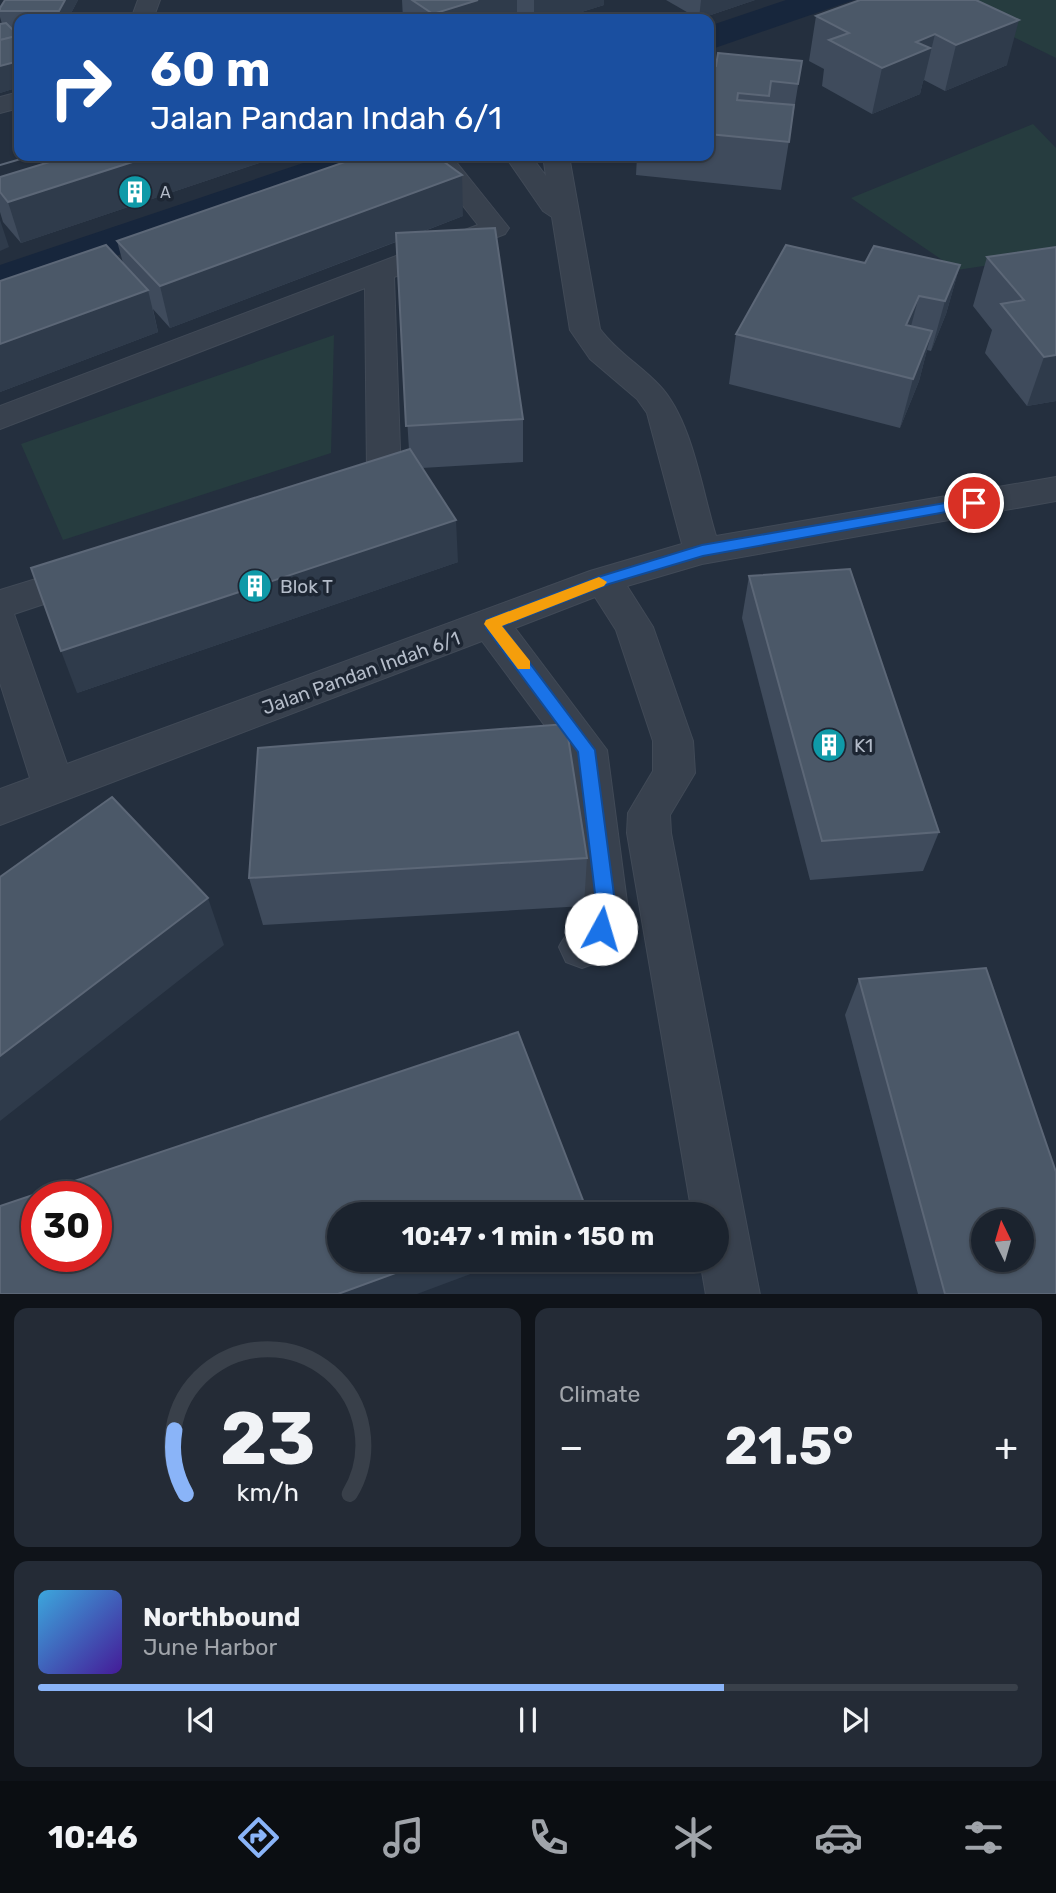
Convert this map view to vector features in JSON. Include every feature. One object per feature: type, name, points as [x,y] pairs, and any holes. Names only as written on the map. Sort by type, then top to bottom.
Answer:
[{"type":"street","points":[[522,161],[553,205],[566,214]]},
{"type":"street","points":[[557,161],[585,330],[601,352],[648,392],[663,412],[702,551]]},
{"type":"street","points":[[0,418],[495,228],[448,169],[436,166],[422,168],[397,177]]},
{"type":"street","points":[[318,500],[384,478],[379,272]]},
{"type":"street","name":"Jalan Pandan Indah 6/1","points":[[0,807],[603,580],[702,551],[1056,489]]},
{"type":"street","points":[[0,604],[119,565]]},
{"type":"street","points":[[603,580],[634,627],[673,741],[674,773],[649,813],[649,833],[733,1294]]},
{"type":"street","points":[[0,623],[54,787]]},
{"type":"street","points":[[491,624],[586,750],[606,910],[601,929],[582,947]]},
{"type":"green space","points":[[938,0],[1056,0],[1056,58]]},
{"type":"green space","points":[[1033,124],[1056,148],[1056,255],[957,270],[851,198]]},
{"type":"green space","points":[[334,335],[331,453],[63,540],[21,444]]},
{"type":"water","points":[[786,0],[854,0],[714,48],[714,24]]},
{"type":"water","points":[[309,161],[391,161],[0,296],[0,265]]},
{"type":"building","points":[[5,0],[65,0],[59,11],[0,11]]},
{"type":"building","points":[[412,0],[478,0],[433,14]]},
{"type":"building","points":[[860,0],[976,0],[1019,20],[956,45],[935,34],[916,42],[930,48],[882,68],[829,40],[849,33],[816,16]]},
{"type":"building","points":[[6,23],[14,31],[14,36],[0,40],[0,24]]},
{"type":"building","points":[[14,36],[14,62],[0,66],[0,40]]},
{"type":"building","points":[[718,53],[802,61],[798,84],[771,81],[769,96],[738,93],[737,100],[794,105],[789,142],[714,134]]},
{"type":"building","points":[[53,161],[135,161],[8,202],[0,192],[0,177]]},
{"type":"building","points":[[348,161],[443,161],[462,175],[160,286],[117,241]]},
{"type":"building","points":[[495,228],[523,419],[406,426],[396,233]]},
{"type":"building","points":[[106,245],[148,290],[0,344],[0,281]]},
{"type":"building","points":[[786,245],[865,263],[874,246],[960,265],[945,301],[919,296],[906,325],[932,331],[913,379],[736,334]]},
{"type":"building","points":[[1056,247],[1056,355],[1044,357],[1001,304],[1024,300],[987,257]]},
{"type":"building","points":[[410,449],[456,520],[61,651],[31,568]]},
{"type":"building","name":"K1","points":[[850,569],[939,832],[822,841],[749,576]]},
{"type":"building","points":[[566,724],[587,858],[249,878],[258,748]]},
{"type":"building","points":[[112,797],[208,898],[0,1056],[0,877]]},
{"type":"building","points":[[986,968],[1056,1172],[1056,1294],[945,1294],[859,979]]},
{"type":"building","points":[[518,1032],[584,1202],[327,1202],[327,1272],[398,1272],[338,1294],[0,1294],[0,1206],[21,1199],[21,1272],[112,1272],[112,1181],[74,1181]]},
{"type":"tram line","points":[[0,165],[14,161]]},
{"type":"slow traffic","points":[[524,665],[491,624],[599,582]]},
{"type":"place","name":"A","points":[[135,192]]},
{"type":"place","name":"Blok T","points":[[255,586]]},
{"type":"place","name":"K1","points":[[829,745]]},
{"type":"route","points":[[601,929],[606,910],[586,750],[491,624],[603,580],[702,551],[974,503]]}]
